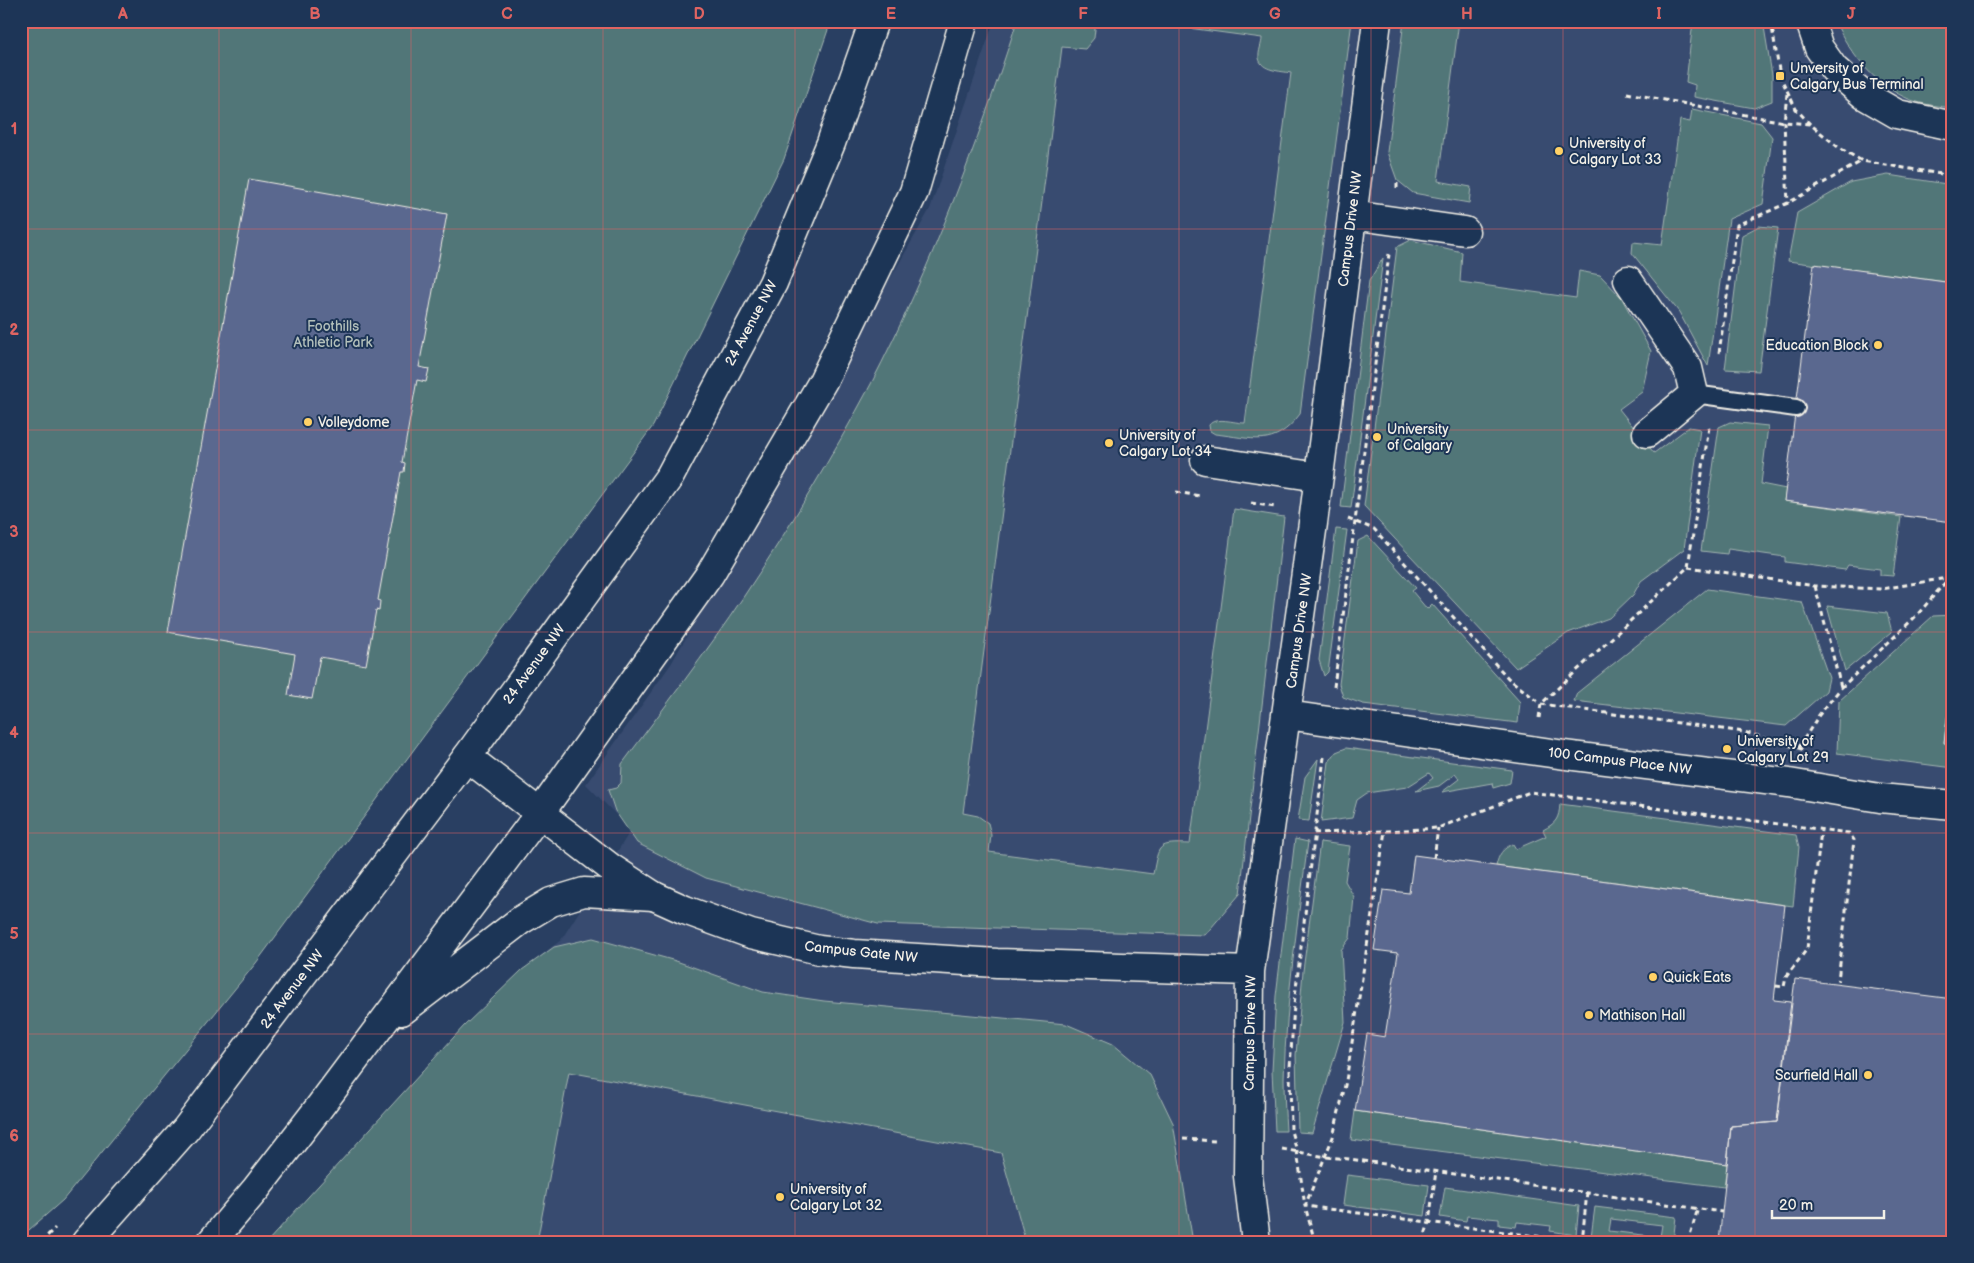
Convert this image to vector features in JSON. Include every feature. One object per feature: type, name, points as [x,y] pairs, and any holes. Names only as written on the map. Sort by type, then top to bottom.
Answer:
[{"type":"street","name":"24 Avenue NW","points":[[86,1242],[186,1129],[467,757],[670,476],[773,283],[831,143],[874,21]]},
{"type":"street","points":[[212,1242],[256,1189],[540,813],[710,574],[823,381],[914,192],[964,21]]},
{"type":"street","name":"Campus Drive NW","points":[[1256,1242],[1248,1176],[1250,971],[1319,477],[1377,21]]},
{"type":"street","points":[[1810,21],[1819,48],[1834,69],[1864,95],[1897,114],[1953,126]]},
{"type":"street","points":[[1352,215],[1465,231]]},
{"type":"street","points":[[1628,280],[1688,368],[1694,394],[1647,433]]},
{"type":"street","points":[[1205,460],[1319,477]]},
{"type":"street","name":"100 Campus Place NW","points":[[1287,715],[1557,754],[1789,783],[1880,798],[1953,805]]},
{"type":"street","name":"Campus Gate NW","points":[[467,757],[612,868],[654,896],[685,910],[751,934],[819,950],[854,954],[997,963],[1250,971]]},
{"type":"street","points":[[378,1028],[521,920],[551,902],[584,892],[654,896]]},
{"type":"lane","points":[[1694,394],[1796,408]]},
{"type":"path","points":[[1771,21],[1780,76],[1787,94],[1796,109],[1810,124],[1838,147],[1862,161],[1953,176]]},
{"type":"path","points":[[1627,93],[1784,122],[1810,124]]},
{"type":"path","points":[[1787,94],[1784,122],[1788,203]]},
{"type":"path","points":[[1718,361],[1737,226],[1788,203],[1862,161]]},
{"type":"path","points":[[1334,687],[1394,221],[1397,180]]},
{"type":"path","points":[[1538,721],[1541,704],[1688,567],[1709,427]]},
{"type":"path","points":[[1176,492],[1200,496]]},
{"type":"path","points":[[1346,519],[1354,520],[1374,529],[1508,678],[1541,704],[1744,732],[1799,747],[1812,753]]},
{"type":"path","points":[[1688,567],[1815,586],[1882,590],[1951,577]]},
{"type":"path","points":[[1806,736],[1819,715],[1841,688],[1916,615],[1951,577]]},
{"type":"path","points":[[1815,586],[1841,688]]},
{"type":"path","points":[[1315,1242],[1305,1206],[1297,1151],[1291,1131],[1290,1068],[1294,1005],[1324,756]]},
{"type":"path","points":[[1314,832],[1385,832],[1438,828],[1530,792],[1849,833],[1854,840],[1838,981]]},
{"type":"path","points":[[1434,858],[1438,828]]},
{"type":"path","points":[[1776,986],[1784,987],[1786,977],[1807,949],[1821,830]]},
{"type":"path","points":[[1305,1206],[1326,1157],[1346,1081],[1385,832]]},
{"type":"path","points":[[1183,1139],[1248,1144],[1326,1157],[1349,1158],[1722,1212]]},
{"type":"path","points":[[1423,1242],[1429,1222],[1436,1171]]},
{"type":"path","points":[[1305,1206],[1581,1242],[1587,1192]]},
{"type":"path","points":[[1688,1242],[1698,1208]]},
{"type":"path","points":[[41,1242],[58,1225]]},
{"type":"shaded area","name":"University of Calgary","points":[[994,21],[1953,21],[1953,1242],[267,1242],[464,1026],[522,970],[561,940],[631,830],[586,784],[671,664],[930,209]]},
{"type":"green space","name":"Foothills Athletic Park","points":[[21,21],[831,21],[784,159],[653,426],[256,963],[63,1200],[21,1237]]},
{"type":"green space","points":[[1017,21],[1096,21],[1094,38],[1085,49],[1062,47],[963,813],[978,816],[988,823],[991,835],[989,852],[1153,874],[1161,847],[1171,844],[1190,844],[1234,509],[1284,517],[1240,894],[1205,935],[878,924],[706,878],[637,843],[615,811],[608,790],[616,788],[621,783],[622,764],[715,639],[761,570],[826,465],[871,384],[914,296],[952,206],[986,114]]},
{"type":"green space","points":[[1137,21],[1352,21],[1300,414],[1290,425],[1272,437],[1252,439],[1215,434],[1210,431],[1209,425],[1212,422],[1221,420],[1245,423],[1291,73],[1272,70],[1263,66],[1259,58],[1262,38]]},
{"type":"green space","points":[[1404,21],[1459,21],[1438,181],[1471,187],[1469,203],[1413,193],[1397,180],[1387,152]]},
{"type":"green space","points":[[1693,21],[1763,21],[1772,75],[1772,101],[1754,108],[1694,97],[1695,85],[1686,82]]},
{"type":"green space","points":[[1835,21],[1953,21],[1953,108],[1916,102],[1886,87],[1856,57]]},
{"type":"green space","points":[[1692,109],[1761,123],[1772,137],[1763,204],[1729,219],[1708,366],[1679,312],[1632,253],[1633,242],[1662,245],[1680,120],[1690,122]]},
{"type":"green space","points":[[1888,175],[1953,185],[1953,283],[1788,261],[1797,213],[1851,182]]},
{"type":"green space","points":[[1759,226],[1778,228],[1759,371],[1725,369],[1742,235]]},
{"type":"green space","points":[[1411,240],[1462,252],[1460,282],[1576,298],[1579,271],[1600,275],[1621,297],[1651,351],[1642,392],[1619,409],[1654,453],[1689,427],[1700,429],[1684,549],[1641,581],[1633,595],[1609,618],[1568,633],[1516,668],[1364,506],[1397,247]]},
{"type":"green space","points":[[1383,258],[1351,508],[1341,507],[1369,281]]},
{"type":"green space","points":[[1730,422],[1768,426],[1761,484],[1786,489],[1784,501],[1901,517],[1893,576],[1880,575],[1880,569],[1848,565],[1845,570],[1785,562],[1785,557],[1728,549],[1727,554],[1701,551],[1719,427]]},
{"type":"green space","points":[[1336,529],[1347,530],[1328,672],[1324,676],[1319,660]]},
{"type":"green space","points":[[1368,536],[1416,588],[1412,591],[1427,609],[1432,604],[1520,702],[1518,723],[1363,704],[1343,697],[1339,684],[1358,541]]},
{"type":"green space","points":[[1707,589],[1802,602],[1829,678],[1826,691],[1786,726],[1574,701],[1577,693]]},
{"type":"green space","points":[[1827,606],[1887,613],[1892,632],[1845,671]]},
{"type":"green space","points":[[1953,615],[1953,673],[1944,742],[1953,744],[1953,768],[1837,753],[1839,701],[1933,616]]},
{"type":"green space","points":[[1346,748],[1512,770],[1510,783],[1493,788],[1492,783],[1442,792],[1459,779],[1455,774],[1439,786],[1416,791],[1433,778],[1429,773],[1407,787],[1367,793],[1357,800],[1352,818],[1321,822],[1329,762],[1336,752]]},
{"type":"green space","points":[[1318,759],[1309,821],[1298,820],[1305,777]]},
{"type":"green space","points":[[1560,804],[1796,835],[1799,847],[1793,906],[1496,866],[1498,858],[1509,846],[1513,844],[1516,849],[1546,836],[1543,830],[1556,820]]},
{"type":"green space","points":[[1295,839],[1308,842],[1287,1019],[1284,1078],[1286,1131],[1275,1131],[1272,1071],[1276,996]]},
{"type":"green space","points":[[1320,842],[1350,846],[1345,881],[1354,897],[1350,938],[1341,950],[1345,1022],[1312,1133],[1298,1132],[1296,1055],[1303,971]]},
{"type":"green space","points":[[593,938],[676,961],[763,992],[824,1001],[1066,1024],[1113,1044],[1150,1075],[1173,1123],[1193,1242],[1026,1242],[1001,1153],[569,1072],[537,1242],[267,1242],[464,1026],[522,970],[554,947]]},
{"type":"green space","points":[[1355,1111],[1727,1164],[1724,1187],[1351,1140]]},
{"type":"green space","points":[[1347,1175],[1429,1185],[1425,1216],[1343,1205]]},
{"type":"green space","points":[[1445,1187],[1579,1206],[1576,1235],[1550,1231],[1551,1226],[1517,1222],[1516,1227],[1499,1225],[1499,1219],[1467,1216],[1466,1221],[1440,1217]]},
{"type":"green space","points":[[1595,1207],[1676,1217],[1673,1242],[1632,1242],[1591,1237]],"holes":[[[1611,1219],[1662,1225],[1660,1237],[1609,1231]]]},
{"type":"building","name":"Volleydome","points":[[249,179],[447,214],[419,367],[429,369],[426,382],[417,380],[402,462],[405,463],[404,472],[401,472],[378,600],[380,601],[379,611],[376,610],[366,665],[320,657],[312,699],[288,695],[295,654],[168,632]]},
{"type":"building","name":"Education Block","points":[[1814,264],[1953,283],[1953,522],[1784,501]]},
{"type":"building","points":[[1953,673],[1953,744],[1944,743]]},
{"type":"building","name":"Mathison Hall","points":[[1414,855],[1785,905],[1774,1000],[1791,1002],[1777,1122],[1731,1126],[1727,1164],[1355,1111],[1367,1034],[1385,1037],[1398,953],[1374,950],[1383,890],[1409,893]]},
{"type":"building","name":"Scurfield Hall","points":[[1795,979],[1953,999],[1953,1242],[1719,1242],[1731,1126],[1777,1122]]},
{"type":"place","name":"Unversity of Calgary Bus Terminal","points":[[1780,76]]},
{"type":"place","name":"University of Calgary Lot 33","points":[[1559,151]]},
{"type":"place","name":"Education Block","points":[[1878,345]]},
{"type":"place","name":"Volleydome","points":[[308,422]]},
{"type":"place","name":"University of Calgary","points":[[1377,437]]},
{"type":"place","name":"University of Calgary Lot 34","points":[[1109,443]]},
{"type":"place","name":"University of Calgary Lot 29","points":[[1727,749]]},
{"type":"place","name":"Quick Eats","points":[[1653,977]]},
{"type":"place","name":"Mathison Hall","points":[[1589,1015]]},
{"type":"place","name":"Scurfield Hall","points":[[1868,1075]]},
{"type":"place","name":"University of Calgary Lot 32","points":[[780,1197]]}]
